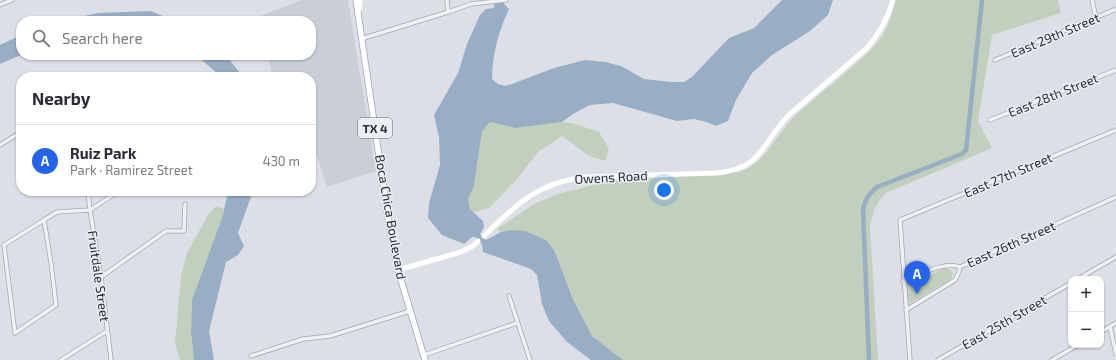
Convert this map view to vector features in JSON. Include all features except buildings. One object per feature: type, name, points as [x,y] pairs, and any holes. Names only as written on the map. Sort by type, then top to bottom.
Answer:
[{"type":"main road","name":"Boca Chica Boulevard","points":[[356,0],[389,224],[398,270],[425,358]]},
{"type":"street","points":[[0,5],[12,0]]},
{"type":"street","points":[[358,15],[360,0]]},
{"type":"street","points":[[447,0],[448,12]]},
{"type":"street","points":[[361,39],[471,4],[506,0]]},
{"type":"street","name":"Owens Road","points":[[484,236],[510,210],[522,201],[539,190],[566,180],[583,177],[717,173],[734,171],[744,167],[760,154],[780,124],[789,115],[855,60],[867,48],[883,25],[892,0]]},
{"type":"street","points":[[1092,0],[1096,18]]},
{"type":"street","name":"East 29th Street","points":[[995,60],[1116,9]]},
{"type":"street","name":"East 28th Street","points":[[990,120],[1116,70]]},
{"type":"street","name":"East 27th Street","points":[[903,282],[900,220],[1116,130]]},
{"type":"street","points":[[0,145],[16,135]]},
{"type":"street","name":"Fruitdale Street","points":[[89,196],[101,277],[111,360]]},
{"type":"street","points":[[44,220],[56,305],[15,333],[4,245],[44,220],[57,212],[90,210],[112,196]]},
{"type":"street","name":"East 26th Street","points":[[903,282],[943,266],[953,264],[960,267],[1116,197]]},
{"type":"street","points":[[101,277],[166,231],[184,230],[185,204]]},
{"type":"street","points":[[398,270],[460,252],[473,246],[478,241]]},
{"type":"street","points":[[1083,276],[1116,257]]},
{"type":"street","points":[[906,310],[955,280],[960,267]]},
{"type":"street","points":[[903,282],[910,360]]},
{"type":"street","name":"East 25th Street","points":[[938,360],[1068,285]]},
{"type":"street","points":[[509,296],[530,360]]},
{"type":"street","points":[[251,356],[303,339],[330,336],[410,311]]},
{"type":"street","points":[[425,358],[517,323]]},
{"type":"street","points":[[1104,330],[1116,323]]},
{"type":"street","points":[[1110,327],[1116,354]]},
{"type":"street","points":[[61,360],[107,331]]},
{"type":"street","points":[[1052,360],[1060,358],[1074,348]]},
{"type":"shaded area","points":[[301,0],[348,0],[376,171],[327,187],[316,153],[316,72],[272,72],[268,60],[316,60],[316,16],[261,16]]},
{"type":"green space","points":[[895,0],[1058,0],[1061,13],[992,35],[978,121],[992,148],[886,193],[877,205],[873,213],[870,228],[878,360],[623,360],[592,336],[573,299],[554,250],[511,230],[501,232],[497,229],[534,204],[558,194],[593,185],[615,181],[740,172],[750,167],[765,155],[794,117],[859,61],[878,42],[887,27]]},
{"type":"green space","points":[[490,122],[515,128],[562,122],[572,123],[599,132],[609,149],[605,161],[589,156],[562,136],[538,152],[518,178],[489,208],[474,212],[470,209],[468,199],[474,186],[482,131]]},
{"type":"green space","points":[[216,206],[224,209],[223,215],[192,300],[191,332],[194,360],[180,360],[175,343],[181,276],[187,253],[208,215]]},
{"type":"green space","points":[[946,268],[953,273],[951,279],[909,304],[907,284]]},
{"type":"water","points":[[495,0],[504,0],[504,4],[509,9],[502,25],[492,70],[492,79],[498,84],[505,86],[554,68],[585,60],[605,62],[621,66],[644,79],[684,82],[692,77],[729,38],[754,28],[782,0],[833,0],[828,15],[810,31],[772,55],[752,73],[736,100],[728,121],[716,126],[694,119],[677,121],[613,103],[590,105],[562,122],[515,128],[490,122],[482,131],[474,186],[468,199],[470,209],[483,221],[484,227],[480,234],[486,240],[501,232],[511,230],[525,231],[546,240],[554,250],[573,299],[592,336],[623,360],[591,360],[567,342],[549,321],[542,304],[537,275],[531,269],[483,252],[482,244],[475,237],[472,237],[464,244],[442,235],[428,218],[429,203],[440,165],[439,137],[434,115],[458,73],[467,44],[480,15],[486,9],[494,8]]},
{"type":"water","points":[[151,11],[162,16],[84,16],[98,13]]},
{"type":"water","points":[[16,37],[16,57],[0,64],[0,45]]},
{"type":"water","points":[[202,60],[230,60],[239,72],[216,72]]},
{"type":"water","points":[[227,196],[251,196],[238,233],[244,246],[238,255],[226,262],[209,331],[214,360],[194,360],[191,332],[192,300],[223,215]]},
{"type":"waterway","points":[[869,360],[863,210],[865,203],[870,194],[877,187],[962,154],[966,150],[982,0]]},
{"type":"place","name":"Ruiz Park","points":[[917,294]]}]
